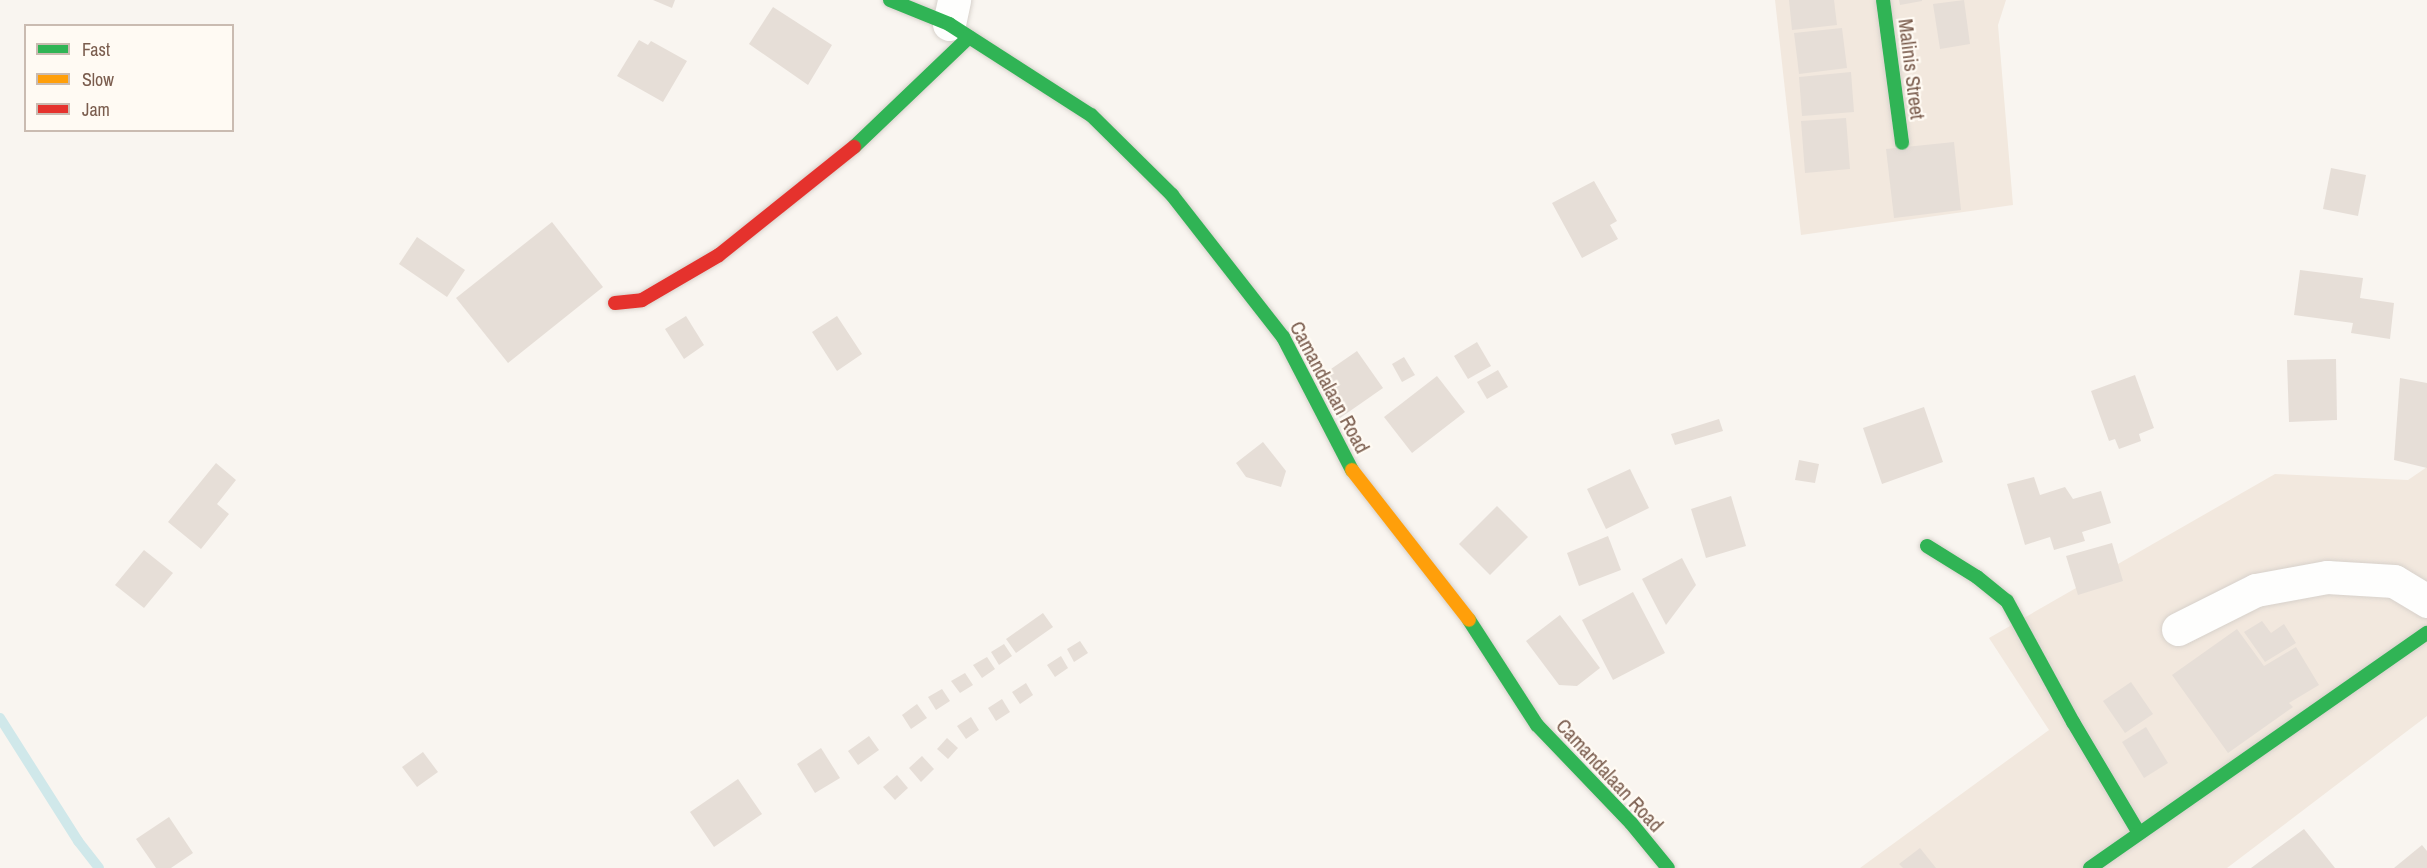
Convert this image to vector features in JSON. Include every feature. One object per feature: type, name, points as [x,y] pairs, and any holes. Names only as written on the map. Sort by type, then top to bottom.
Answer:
[{"type":"street","name":"Camandalaan Road","points":[[890,0],[957,20],[1090,115],[1172,195],[1283,337],[1345,461],[1468,618],[1537,725],[1631,823],[1668,868]]},
{"type":"street","name":"Malinis Street","points":[[1883,0],[1902,143]]},
{"type":"street","points":[[615,303],[642,300],[719,255],[840,160],[957,20]]},
{"type":"street","points":[[1927,546],[1977,577],[2007,601],[2073,722],[2139,833]]},
{"type":"street","points":[[2178,629],[2256,590],[2327,577],[2394,581],[2427,601]]},
{"type":"street","points":[[2090,868],[2427,633]]},
{"type":"shaded area","points":[[1775,0],[2006,0],[1998,25],[2013,205],[1801,235]]},
{"type":"shaded area","points":[[2427,467],[2427,716],[2227,868],[1860,868],[2049,730],[1989,638],[2275,474],[2408,480]]},
{"type":"building","points":[[653,0],[675,0],[672,8]]},
{"type":"building","points":[[1789,0],[1834,0],[1837,25],[1792,30]]},
{"type":"building","points":[[1899,0],[1922,0],[1922,1],[1900,5]]},
{"type":"building","points":[[1964,0],[1970,44],[1940,49],[1933,4]]},
{"type":"building","points":[[773,7],[832,45],[808,85],[749,44]]},
{"type":"building","points":[[1842,28],[1847,68],[1799,74],[1794,33]]},
{"type":"building","points":[[639,40],[648,45],[651,41],[687,61],[663,102],[617,76]]},
{"type":"building","points":[[1851,72],[1854,112],[1802,116],[1799,77]]},
{"type":"building","points":[[1846,118],[1850,169],[1805,173],[1801,121]]},
{"type":"building","points":[[1954,142],[1961,210],[1894,218],[1886,149]]},
{"type":"building","points":[[2331,168],[2366,175],[2358,216],[2323,209]]},
{"type":"building","points":[[1594,181],[1617,221],[1610,225],[1618,239],[1582,258],[1552,203]]},
{"type":"building","points":[[552,222],[603,287],[508,363],[456,298]]},
{"type":"building","points":[[417,237],[465,270],[447,297],[399,264]]},
{"type":"building","points":[[2300,270],[2363,278],[2360,298],[2394,303],[2390,339],[2351,333],[2353,323],[2294,315]]},
{"type":"building","points":[[686,316],[704,345],[684,359],[665,329]]},
{"type":"building","points":[[837,316],[862,354],[837,371],[812,332]]},
{"type":"building","points":[[1477,342],[1491,366],[1468,379],[1454,356]]},
{"type":"building","points":[[1357,351],[1383,388],[1340,418],[1315,380]]},
{"type":"building","points":[[1404,357],[1415,375],[1402,382],[1392,364]]},
{"type":"building","points":[[2336,359],[2337,420],[2289,422],[2287,360]]},
{"type":"building","points":[[1498,370],[1508,387],[1487,399],[1477,382]]},
{"type":"building","points":[[2135,375],[2154,428],[2139,434],[2141,441],[2119,449],[2115,439],[2109,441],[2091,391]]},
{"type":"building","points":[[1437,376],[1465,412],[1412,453],[1384,417]]},
{"type":"building","points":[[2400,378],[2427,383],[2427,468],[2394,460]]},
{"type":"building","points":[[1924,407],[1943,462],[1882,484],[1863,428]]},
{"type":"building","points":[[1719,419],[1723,431],[1675,445],[1671,434]]},
{"type":"building","points":[[1263,442],[1286,471],[1281,487],[1246,477],[1236,463]]},
{"type":"building","points":[[1799,460],[1819,464],[1815,483],[1795,480]]},
{"type":"building","points":[[216,463],[236,480],[217,504],[229,514],[201,549],[168,522]]},
{"type":"building","points":[[1630,469],[1649,508],[1606,529],[1587,489]]},
{"type":"building","points":[[2034,477],[2040,495],[2065,487],[2073,499],[2101,491],[2111,523],[2082,532],[2085,541],[2054,550],[2050,537],[2025,545],[2007,484]]},
{"type":"building","points":[[1731,496],[1746,546],[1706,558],[1691,509]]},
{"type":"building","points":[[1497,506],[1528,537],[1490,575],[1459,544]]},
{"type":"building","points":[[1608,536],[1621,570],[1579,586],[1567,553]]},
{"type":"building","points":[[2112,543],[2123,581],[2078,595],[2066,556]]},
{"type":"building","points":[[144,550],[173,573],[144,608],[115,585]]},
{"type":"building","points":[[1682,558],[1696,585],[1666,625],[1642,579]]},
{"type":"building","points":[[1633,592],[1665,653],[1613,680],[1582,620]]},
{"type":"building","points":[[1043,613],[1053,627],[1016,653],[1006,639]]},
{"type":"building","points":[[1560,615],[1600,668],[1577,686],[1559,685],[1526,641]]},
{"type":"building","points":[[2262,621],[2271,633],[2284,624],[2296,643],[2265,662],[2244,632]]},
{"type":"building","points":[[2237,629],[2264,666],[2296,647],[2319,685],[2289,703],[2293,707],[2228,753],[2172,675]]},
{"type":"building","points":[[1080,641],[1088,653],[1074,662],[1067,649]]},
{"type":"building","points":[[1004,644],[1012,656],[999,665],[991,652]]},
{"type":"building","points":[[1061,656],[1068,668],[1055,677],[1047,665]]},
{"type":"building","points":[[987,657],[995,669],[982,678],[973,665]]},
{"type":"building","points":[[965,673],[973,685],[960,693],[951,681]]},
{"type":"building","points":[[2131,682],[2153,714],[2125,733],[2103,701]]},
{"type":"building","points":[[1026,683],[1033,695],[1020,704],[1012,692]]},
{"type":"building","points":[[942,689],[950,701],[936,710],[928,697]]},
{"type":"building","points":[[1002,699],[1010,712],[996,721],[988,708]]},
{"type":"building","points":[[917,704],[927,718],[911,729],[902,715]]},
{"type":"building","points":[[971,717],[979,730],[966,739],[957,726]]},
{"type":"building","points":[[2146,727],[2168,763],[2144,778],[2122,742]]},
{"type":"building","points":[[869,736],[879,750],[858,765],[848,751]]},
{"type":"building","points":[[947,738],[958,748],[948,759],[937,749]]},
{"type":"building","points":[[821,748],[840,778],[815,793],[797,764]]},
{"type":"building","points":[[423,752],[438,772],[417,787],[402,767]]},
{"type":"building","points":[[922,756],[934,769],[921,782],[909,768]]},
{"type":"building","points":[[897,775],[908,788],[895,800],[883,787]]},
{"type":"building","points":[[738,779],[762,814],[714,847],[690,812]]},
{"type":"building","points":[[169,817],[193,853],[171,868],[156,868],[136,839]]},
{"type":"building","points":[[2304,829],[2335,868],[2251,868]]},
{"type":"building","points":[[2422,845],[2427,851],[2427,868],[2394,868]]},
{"type":"building","points":[[1920,848],[1936,868],[1903,868],[1899,864]]},
{"type":"waterway","points":[[0,718],[78,841],[99,868]]},
{"type":"traffic: fast","points":[[890,0],[949,24],[1091,115],[1172,195],[1283,337],[1352,470]]},
{"type":"traffic: fast","points":[[1883,0],[1902,143]]},
{"type":"traffic: fast","points":[[854,147],[969,37]]},
{"type":"traffic: fast","points":[[1927,546],[1977,577],[2007,601],[2073,722],[2139,833]]},
{"type":"traffic: fast","points":[[1469,620],[1537,725],[1631,823],[1668,868]]},
{"type":"traffic: fast","points":[[2090,868],[2427,633]]},
{"type":"traffic: slow","points":[[1352,470],[1469,620]]},
{"type":"traffic: jam","points":[[615,303],[642,300],[719,255],[854,147]]}]
